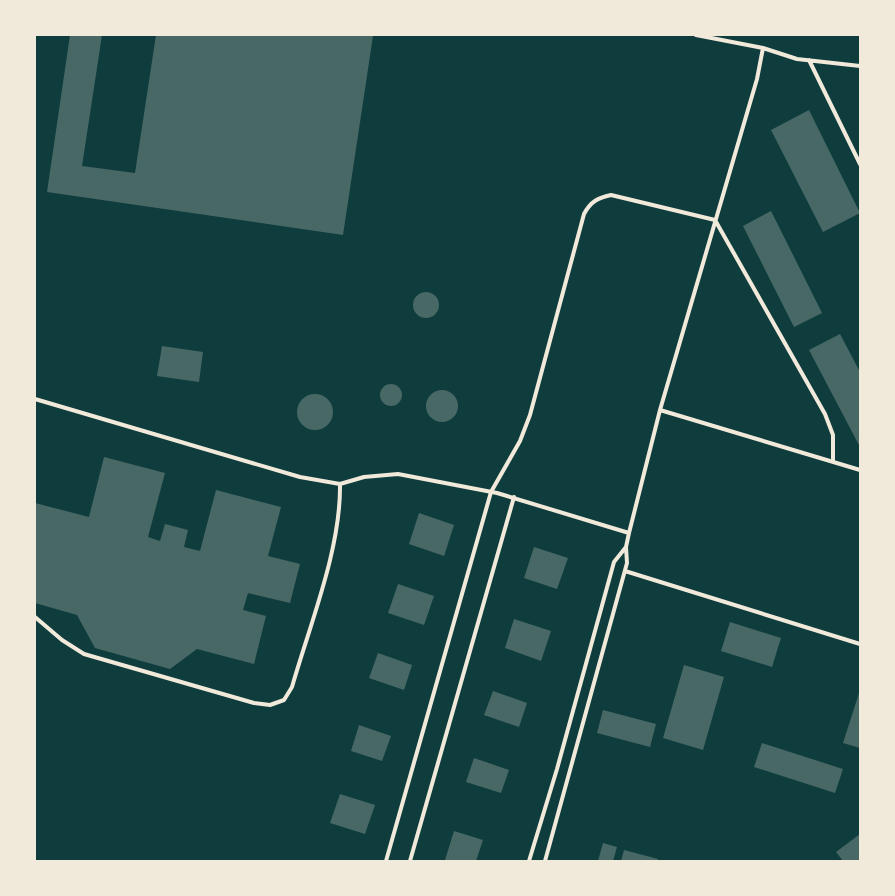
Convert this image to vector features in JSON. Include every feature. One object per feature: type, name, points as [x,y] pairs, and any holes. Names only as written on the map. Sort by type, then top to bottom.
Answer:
[{"type":"lane","points":[[696,35],[763,48],[797,59],[860,66]]},
{"type":"lane","points":[[544,861],[625,571],[629,532],[660,410],[757,79],[763,48]]},
{"type":"lane","points":[[809,60],[860,164]]},
{"type":"lane","points":[[386,861],[491,492],[520,441],[530,415],[584,214],[589,204],[599,198],[611,195],[715,220],[825,414],[833,435],[833,462]]},
{"type":"lane","points":[[35,399],[300,477],[340,484],[364,477],[398,474],[491,492],[629,532]]},
{"type":"lane","points":[[660,410],[860,470]]},
{"type":"lane","points":[[35,617],[62,640],[84,654],[254,703],[270,705],[284,700],[292,687],[328,565],[340,512],[340,484]]},
{"type":"lane","points":[[410,861],[514,498]]},
{"type":"lane","points":[[529,861],[557,769],[614,562],[626,547]]},
{"type":"lane","points":[[625,571],[860,644]]},
{"type":"building","points":[[70,35],[102,35],[82,166],[135,173],[156,35],[373,36],[343,235],[47,192]]},
{"type":"building","points":[[809,110],[860,213],[823,232],[771,130]]},
{"type":"building","points":[[771,211],[822,313],[794,327],[743,226]]},
{"type":"building","points":[[426,292],[435,296],[439,305],[435,314],[426,318],[417,314],[413,305],[417,296]]},
{"type":"building","points":[[840,334],[860,372],[860,447],[809,350]]},
{"type":"building","points":[[162,346],[203,352],[199,382],[157,376]]},
{"type":"building","points":[[391,384],[399,387],[402,395],[399,403],[391,406],[383,403],[380,395],[383,387]]},
{"type":"building","points":[[442,390],[448,391],[453,395],[457,400],[457,412],[453,417],[448,421],[442,422],[436,421],[431,417],[427,412],[426,406],[427,400],[431,395],[436,391]]},
{"type":"building","points":[[315,394],[322,395],[328,399],[332,405],[332,419],[328,425],[322,429],[315,430],[308,429],[302,425],[298,419],[297,412],[298,405],[302,399],[308,395]]},
{"type":"building","points":[[104,457],[165,473],[148,537],[160,541],[165,524],[188,530],[184,547],[200,551],[216,490],[281,507],[268,556],[300,564],[290,603],[248,593],[243,610],[266,616],[254,664],[197,649],[170,669],[95,648],[77,615],[35,603],[35,503],[89,517]]},
{"type":"building","points":[[419,513],[454,525],[444,556],[409,544]]},
{"type":"building","points":[[534,547],[568,558],[557,589],[524,578]]},
{"type":"building","points":[[398,584],[434,596],[424,625],[388,613]]},
{"type":"building","points":[[514,619],[551,631],[541,661],[505,648]]},
{"type":"building","points":[[730,622],[781,638],[772,667],[721,651]]},
{"type":"building","points":[[378,653],[412,665],[404,690],[369,678]]},
{"type":"building","points":[[684,665],[724,677],[703,750],[663,738]]},
{"type":"building","points":[[860,690],[860,748],[843,743]]},
{"type":"building","points":[[493,691],[527,703],[519,727],[484,715]]},
{"type":"building","points":[[603,710],[656,724],[650,747],[597,733]]},
{"type":"building","points":[[359,725],[391,736],[382,761],[351,751]]},
{"type":"building","points":[[762,743],[843,769],[835,793],[754,767]]},
{"type":"building","points":[[474,758],[509,770],[501,793],[466,782]]},
{"type":"building","points":[[340,794],[375,805],[365,834],[330,823]]},
{"type":"building","points":[[454,831],[483,840],[476,861],[445,860]]},
{"type":"building","points":[[860,834],[860,861],[843,861],[836,852]]},
{"type":"building","points":[[603,843],[617,847],[613,861],[598,861]]},
{"type":"building","points":[[624,850],[658,859],[658,861],[621,861]]}]
